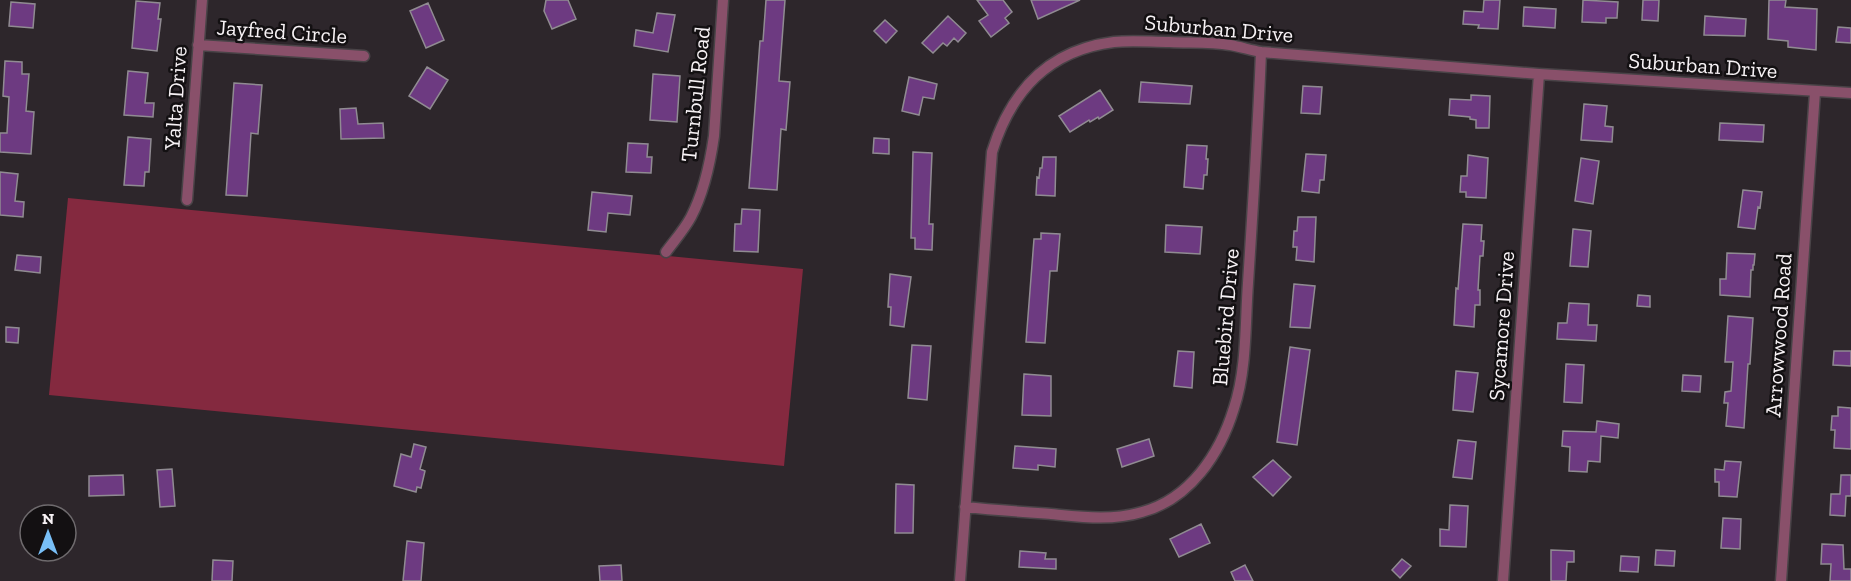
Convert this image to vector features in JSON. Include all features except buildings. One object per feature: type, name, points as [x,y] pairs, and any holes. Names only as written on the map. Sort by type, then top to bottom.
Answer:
[{"type":"street","name":"Yalta Drive","points":[[187,200],[202,0]]},
{"type":"street","name":"Turnbull Road","points":[[666,252],[690,219],[705,180],[711,156],[723,0]]},
{"type":"street","name":"Suburban Drive","points":[[960,581],[992,152],[1010,108],[1039,73],[1056,61],[1094,45],[1133,41],[1231,45],[1261,52],[1539,74],[1851,93]]},
{"type":"street","name":"Jayfred Circle","points":[[198,45],[364,56]]},
{"type":"street","name":"Bluebird Drive","points":[[966,507],[1091,518],[1123,516],[1144,512],[1164,502],[1187,487],[1205,468],[1216,451],[1234,411],[1242,374],[1261,52]]},
{"type":"street","name":"Sycamore Drive","points":[[1503,581],[1539,74]]},
{"type":"street","name":"Arrowwood Road","points":[[1780,581],[1815,92]]},
{"type":"shaded area","points":[[68,198],[803,269],[784,466],[49,395]]}]
